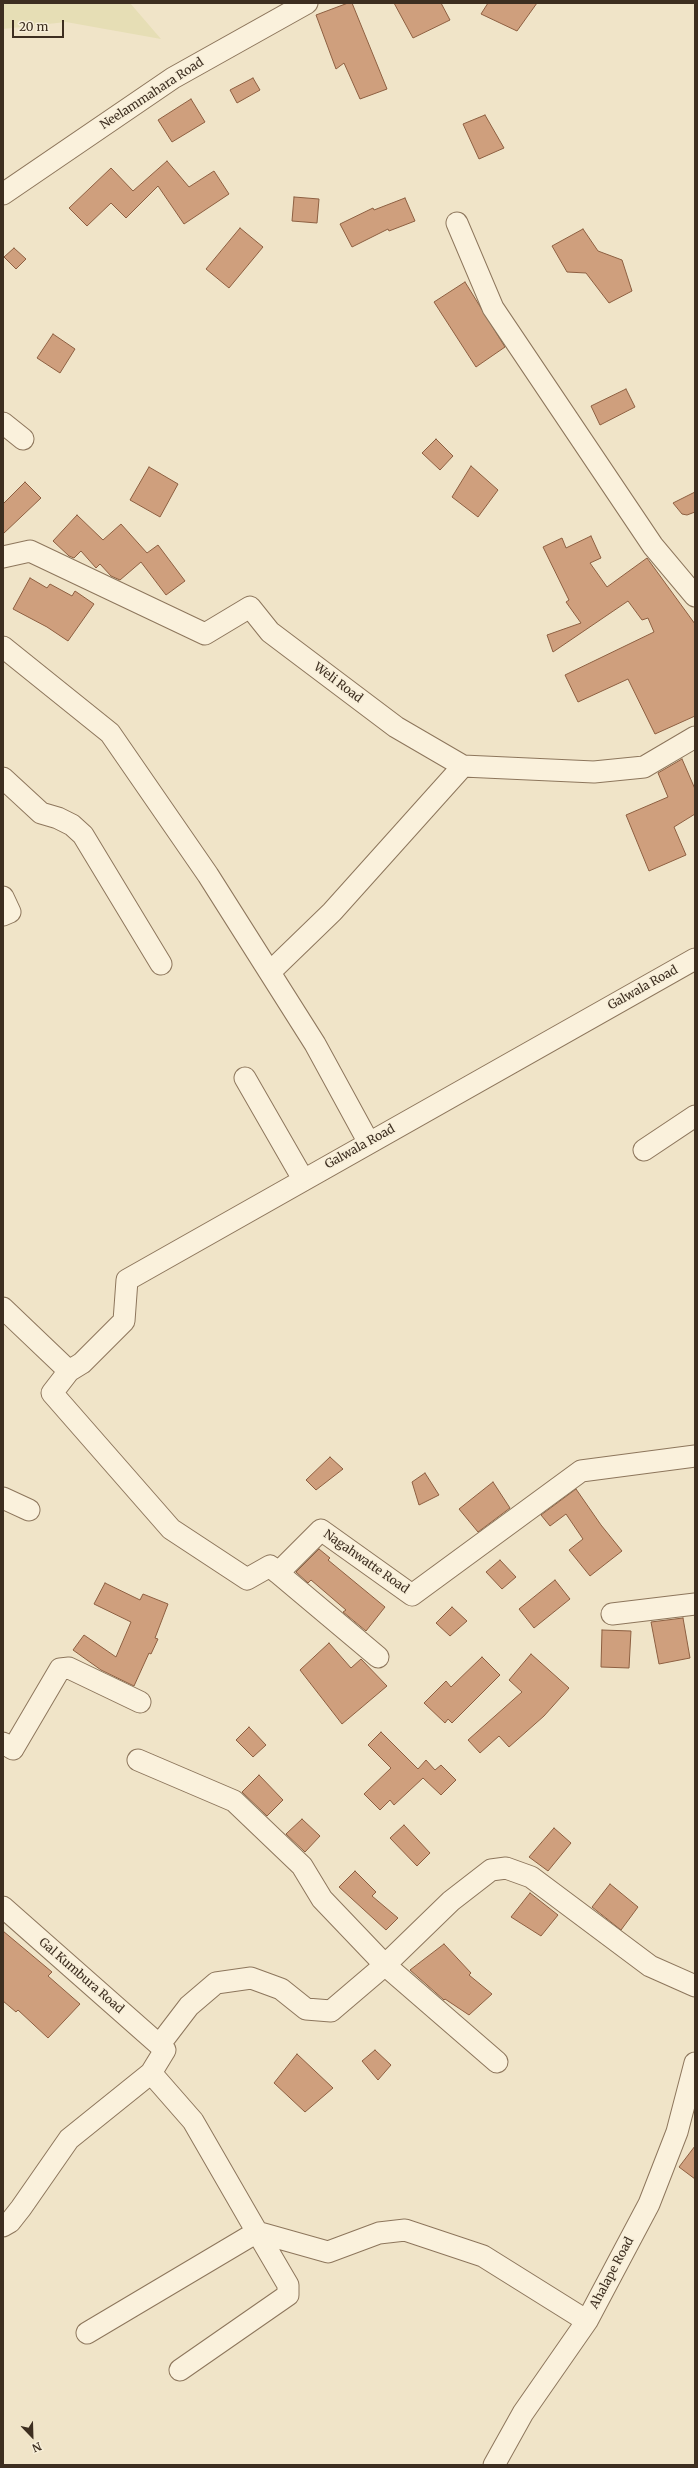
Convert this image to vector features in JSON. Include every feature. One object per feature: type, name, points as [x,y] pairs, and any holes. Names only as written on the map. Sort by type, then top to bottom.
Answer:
[{"type":"street","name":"Neelammahara Road","points":[[3,194],[173,78],[307,3]]},
{"type":"street","points":[[457,224],[493,308],[653,546],[695,596]]},
{"type":"street","points":[[3,423],[23,439]]},
{"type":"street","name":"Weli Road","points":[[3,557],[30,551],[205,634],[250,607],[270,632],[396,727],[463,766],[594,772],[644,767],[695,737]]},
{"type":"street","points":[[3,647],[110,733],[208,875],[270,972],[315,1044],[369,1143]]},
{"type":"street","points":[[270,972],[332,912],[463,766]]},
{"type":"street","points":[[3,778],[41,814],[58,818],[72,825],[82,835],[161,964]]},
{"type":"street","points":[[3,897],[10,912],[3,915]]},
{"type":"street","name":"Galwala Road","points":[[69,1371],[82,1363],[124,1320],[127,1280],[303,1179],[695,959]]},
{"type":"street","points":[[245,1078],[303,1179]]},
{"type":"street","points":[[644,1150],[695,1116]]},
{"type":"street","points":[[3,1308],[69,1371],[52,1393],[171,1529],[247,1579],[270,1566],[378,1658]]},
{"type":"street","name":"Nagahwatte Road","points":[[278,1573],[321,1530],[412,1595],[581,1471],[695,1456]]},
{"type":"street","points":[[3,1498],[29,1510]]},
{"type":"street","points":[[612,1614],[695,1604]]},
{"type":"street","points":[[3,1743],[13,1749],[60,1669],[68,1668],[140,1702]]},
{"type":"street","points":[[138,1760],[234,1801],[302,1866],[322,1900],[384,1965],[497,2062]]},
{"type":"street","points":[[3,2226],[10,2222],[21,2208],[69,2139],[151,2073],[165,2050],[160,2044],[189,2006],[216,1983],[251,1978],[281,1989],[306,2009],[331,2011],[384,1965],[451,1901],[491,1870],[506,1868],[531,1877],[650,1966],[695,1986]]},
{"type":"street","name":"Gal Kumbura Road","points":[[3,1907],[160,2044]]},
{"type":"street","name":"Ahalape Road","points":[[494,2465],[522,2413],[587,2321],[649,2204],[677,2132],[695,2063]]},
{"type":"street","points":[[151,2073],[193,2121],[288,2285],[288,2295],[180,2370]]},
{"type":"street","points":[[87,2333],[257,2232],[328,2252],[379,2232],[404,2230],[483,2256],[587,2321]]},
{"type":"shaded area","points":[[3,3],[130,3],[161,39],[66,22],[3,29]]},
{"type":"building","points":[[348,3],[352,3],[387,89],[360,99],[344,63],[336,69],[316,15]]},
{"type":"building","points":[[394,3],[441,3],[450,20],[413,38]]},
{"type":"building","points":[[488,3],[537,3],[517,31],[481,14]]},
{"type":"building","points":[[253,78],[260,90],[237,103],[230,90]]},
{"type":"building","points":[[191,99],[205,122],[172,142],[158,120]]},
{"type":"building","points":[[485,115],[504,148],[479,159],[463,124]]},
{"type":"building","points":[[167,161],[189,187],[214,171],[229,194],[184,224],[158,186],[126,218],[111,203],[87,226],[69,208],[111,168],[133,191]]},
{"type":"building","points":[[294,197],[319,199],[317,223],[292,221]]},
{"type":"building","points":[[405,198],[415,221],[389,231],[388,229],[352,247],[340,224],[373,208],[374,210]]},
{"type":"building","points":[[240,228],[263,247],[229,288],[206,269]]},
{"type":"building","points":[[583,229],[598,251],[622,260],[632,291],[609,303],[586,273],[567,272],[552,246]]},
{"type":"building","points":[[14,248],[26,259],[16,269],[4,257]]},
{"type":"building","points":[[465,282],[505,347],[476,367],[434,302]]},
{"type":"building","points":[[53,334],[75,349],[60,373],[37,358]]},
{"type":"building","points":[[626,389],[635,407],[600,425],[591,406]]},
{"type":"building","points":[[436,439],[453,456],[440,470],[422,453]]},
{"type":"building","points":[[471,466],[498,490],[478,517],[452,497]]},
{"type":"building","points":[[149,467],[178,484],[160,517],[130,500]]},
{"type":"building","points":[[25,482],[41,498],[3,534],[3,504]]},
{"type":"building","points":[[695,492],[695,512],[687,515],[682,514],[673,503]]},
{"type":"building","points":[[77,515],[103,540],[121,524],[147,553],[158,545],[185,581],[166,595],[141,562],[120,580],[111,576],[100,564],[96,568],[81,551],[74,558],[69,556],[53,541]]},
{"type":"building","points":[[591,536],[601,558],[590,563],[607,587],[647,558],[695,624],[695,716],[655,734],[628,679],[578,702],[565,675],[654,632],[648,618],[642,620],[628,601],[553,652],[547,635],[581,623],[566,602],[569,600],[543,547],[562,538],[566,548]]},
{"type":"building","points":[[30,578],[47,588],[50,584],[72,596],[75,591],[94,604],[68,641],[47,627],[13,609]]},
{"type":"building","points":[[682,759],[695,789],[695,814],[674,827],[686,855],[649,871],[626,815],[668,797],[658,773]]},
{"type":"building","points":[[330,1457],[343,1469],[316,1490],[306,1480]]},
{"type":"building","points":[[425,1473],[439,1495],[419,1505],[412,1482]]},
{"type":"building","points":[[493,1482],[510,1508],[478,1532],[459,1509]]},
{"type":"building","points":[[576,1489],[601,1525],[622,1551],[590,1576],[569,1550],[583,1539],[566,1514],[550,1526],[541,1515]]},
{"type":"building","points":[[319,1549],[330,1558],[328,1560],[385,1607],[366,1631],[343,1612],[346,1610],[311,1580],[308,1583],[296,1572]]},
{"type":"building","points":[[500,1560],[516,1577],[502,1589],[486,1572]]},
{"type":"building","points":[[555,1580],[570,1599],[534,1628],[519,1609]]},
{"type":"building","points":[[105,1583],[140,1600],[143,1594],[168,1604],[155,1638],[158,1639],[151,1654],[149,1653],[134,1686],[101,1670],[73,1650],[84,1635],[116,1657],[131,1622],[94,1604]]},
{"type":"building","points":[[452,1607],[467,1621],[450,1636],[436,1623]]},
{"type":"building","points":[[683,1618],[690,1658],[659,1664],[651,1622]]},
{"type":"building","points":[[602,1630],[631,1631],[629,1668],[601,1667]]},
{"type":"building","points":[[329,1643],[351,1668],[361,1659],[387,1686],[342,1724],[300,1670]]},
{"type":"building","points":[[531,1654],[569,1688],[544,1716],[509,1747],[499,1736],[480,1753],[468,1740],[522,1692],[509,1680]]},
{"type":"building","points":[[482,1657],[500,1675],[452,1723],[448,1719],[445,1723],[424,1703],[446,1681],[451,1687]]},
{"type":"building","points":[[249,1727],[266,1745],[253,1757],[236,1740]]},
{"type":"building","points":[[381,1732],[418,1769],[426,1760],[435,1770],[441,1765],[456,1780],[441,1795],[423,1778],[394,1805],[390,1800],[380,1810],[364,1794],[391,1768],[368,1745]]},
{"type":"building","points":[[259,1775],[283,1800],[267,1816],[242,1792]]},
{"type":"building","points":[[302,1819],[320,1836],[305,1852],[286,1834]]},
{"type":"building","points":[[404,1825],[430,1853],[417,1866],[390,1838]]},
{"type":"building","points":[[554,1828],[571,1843],[548,1871],[529,1857]]},
{"type":"building","points":[[355,1871],[376,1892],[372,1896],[398,1918],[386,1930],[339,1887]]},
{"type":"building","points":[[610,1884],[638,1907],[621,1930],[592,1907]]},
{"type":"building","points":[[530,1893],[558,1915],[541,1936],[511,1917]]},
{"type":"building","points":[[3,1931],[52,1972],[48,1976],[80,2004],[48,2038],[18,2010],[16,2012],[3,2001]]},
{"type":"building","points":[[444,1944],[471,1973],[469,1975],[492,1994],[469,2015],[445,1999],[444,2000],[410,1970]]},
{"type":"building","points":[[375,2050],[391,2065],[378,2080],[362,2061]]},
{"type":"building","points":[[297,2054],[333,2088],[305,2112],[274,2083]]},
{"type":"building","points":[[695,2146],[695,2179],[679,2167]]}]
